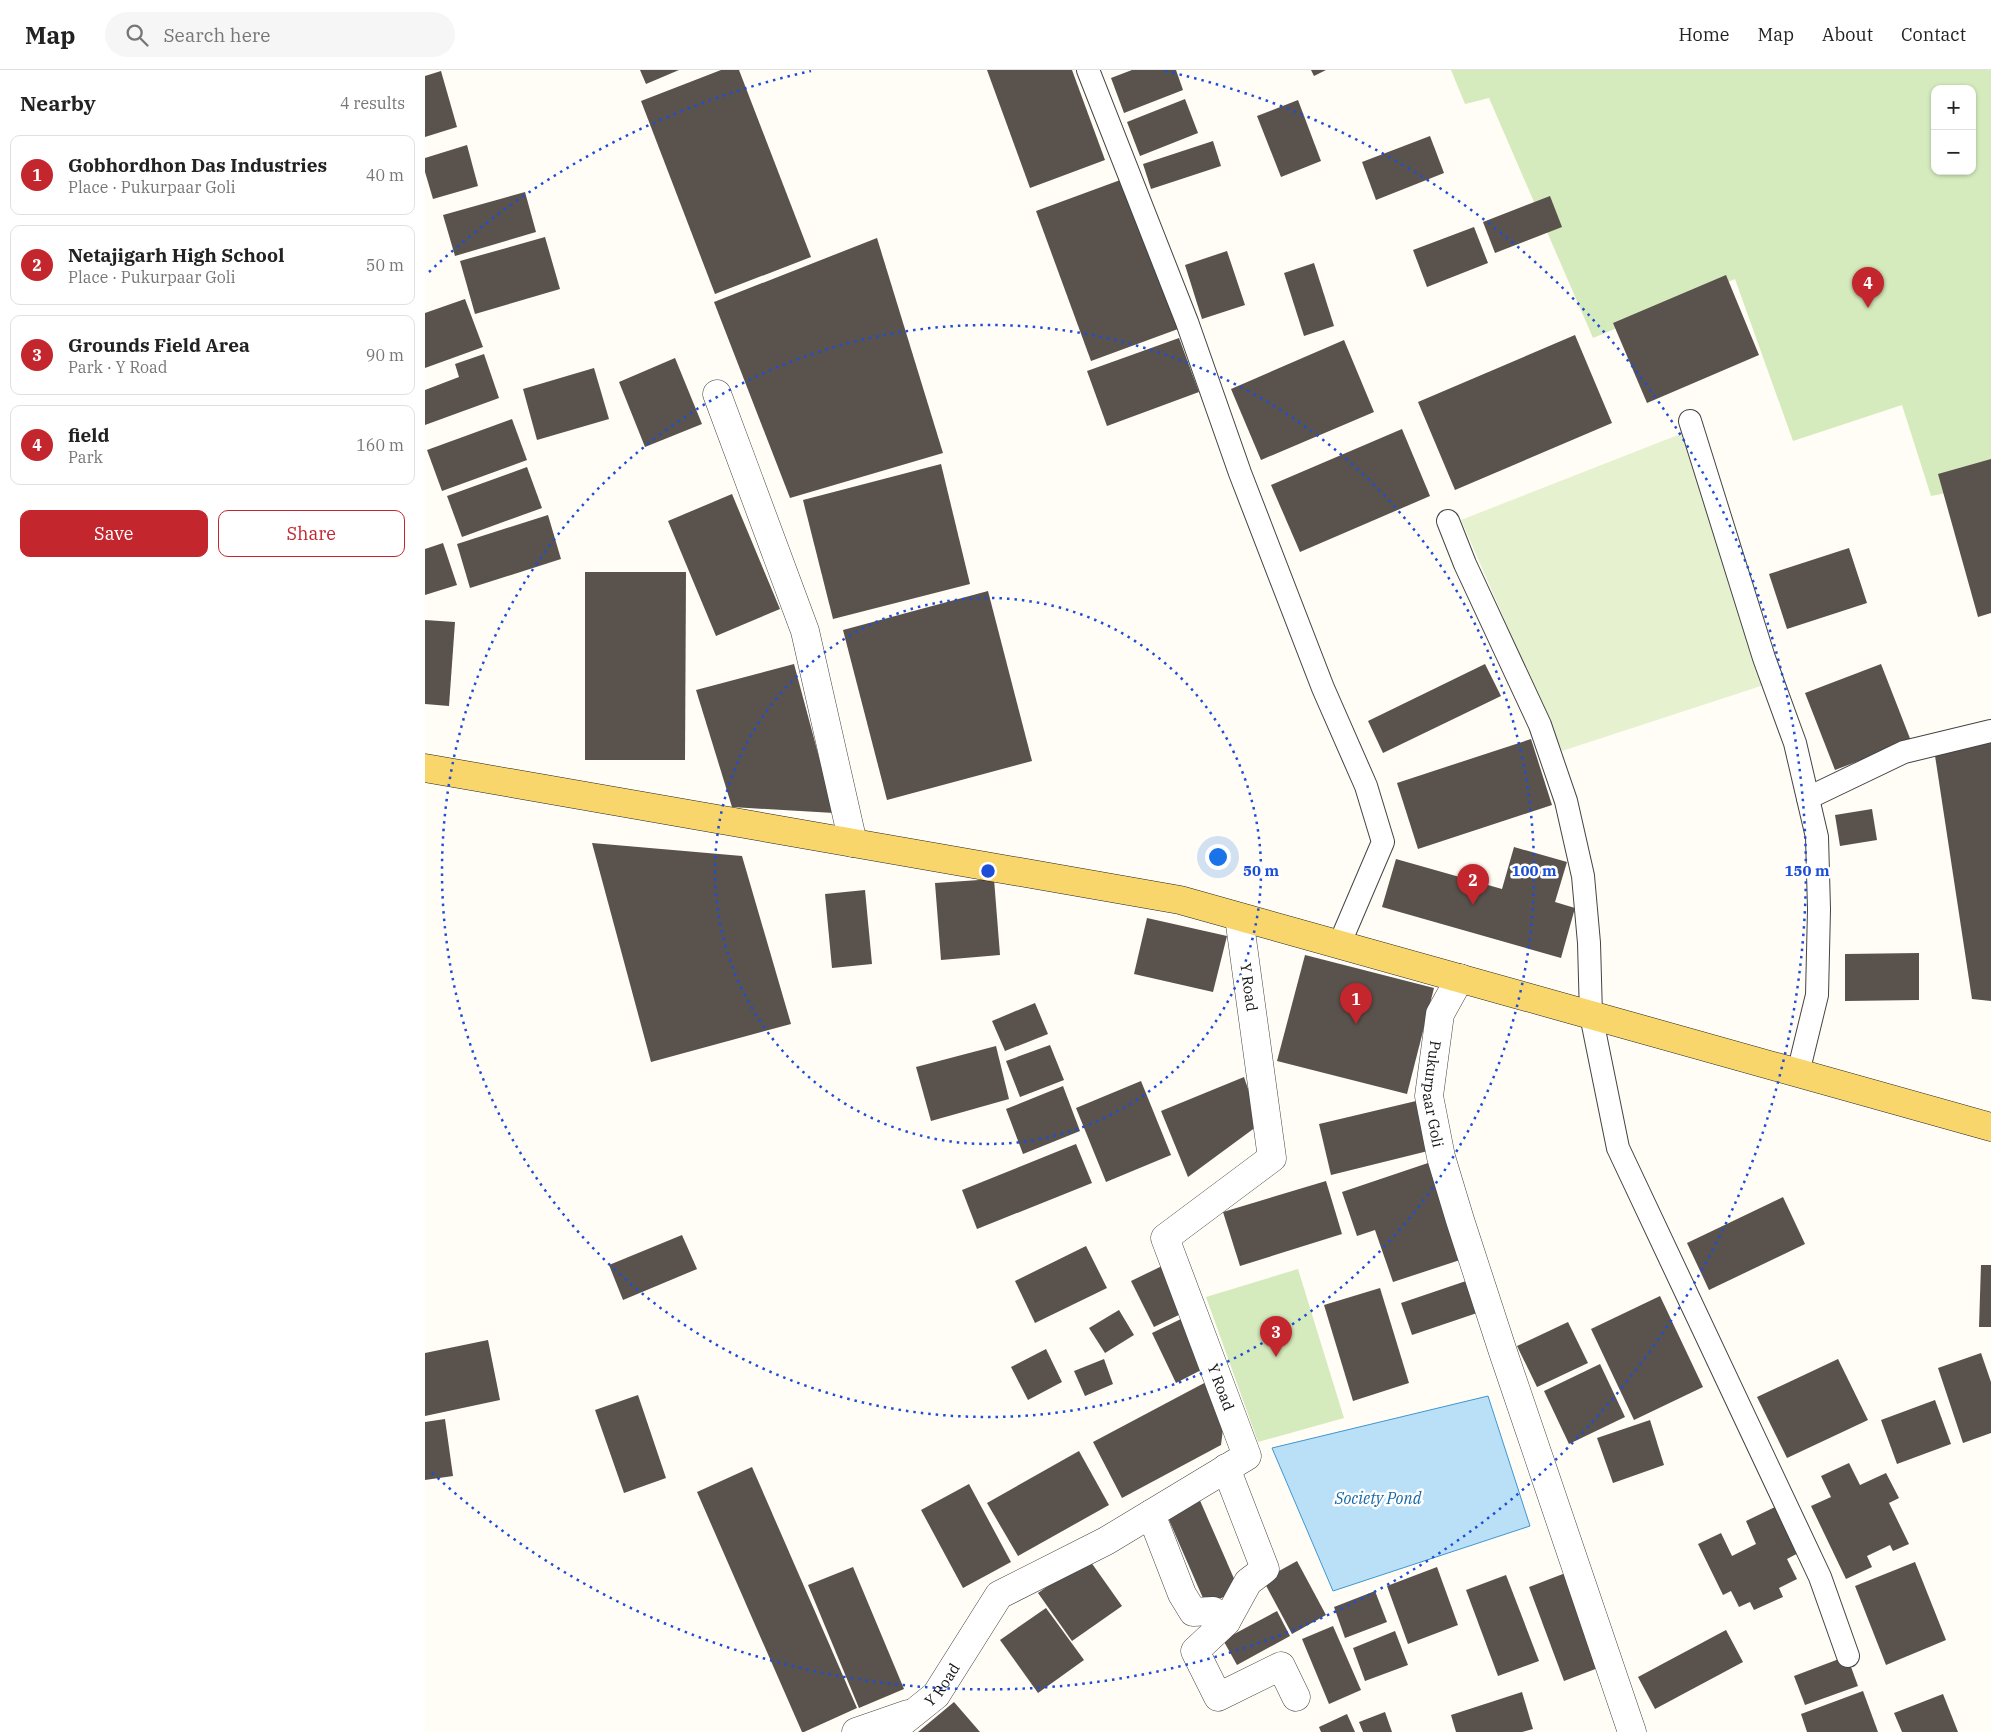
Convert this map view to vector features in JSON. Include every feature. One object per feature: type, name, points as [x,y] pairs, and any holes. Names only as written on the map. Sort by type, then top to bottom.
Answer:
[{"type":"main road","points":[[425,768],[1180,900],[1991,1128]]},
{"type":"street","points":[[717,394],[805,631],[853,843]]},
{"type":"street","name":"Y Road","points":[[890,1732],[936,1694],[999,1595],[1106,1541],[1247,1456],[1165,1238],[1272,1158],[1239,917]]},
{"type":"street","name":"Pukurpaar Goli","points":[[1460,978],[1440,1014],[1429,1096],[1441,1157],[1459,1220],[1632,1732]]},
{"type":"street","points":[[1227,1468],[1265,1569],[1249,1582],[1226,1622],[1195,1651],[1218,1697],[1281,1666],[1296,1697]]},
{"type":"street","points":[[1151,1514],[1182,1594],[1193,1612],[1213,1610],[1226,1622]]},
{"type":"street","points":[[856,1732],[916,1711]]},
{"type":"lane","points":[[1088,70],[1187,322],[1240,473],[1323,688],[1365,786],[1383,842],[1339,945]]},
{"type":"lane","points":[[1690,421],[1765,658],[1795,743],[1817,836],[1819,909],[1817,994],[1798,1073]]},
{"type":"lane","points":[[1448,521],[1465,564],[1541,725],[1566,801],[1583,876],[1589,943],[1591,1015],[1618,1148],[1820,1577],[1848,1656]]},
{"type":"lane","points":[[1808,798],[1904,752],[1991,731]]},
{"type":"green space","points":[[1451,70],[1991,70],[1991,484],[1931,496],[1902,405],[1793,441],[1735,279],[1593,338],[1489,98],[1465,104]]},
{"type":"green space","points":[[1683,433],[1764,685],[1562,751],[1461,520]]},
{"type":"green space","points":[[1298,1269],[1344,1418],[1258,1442],[1206,1297]]},
{"type":"water","name":"Society Pond","points":[[1488,1396],[1530,1526],[1333,1591],[1272,1448]]},
{"type":"building","points":[[640,70],[679,70],[646,84]]},
{"type":"building","points":[[721,70],[739,70],[811,257],[715,294],[641,101]]},
{"type":"building","points":[[987,70],[1072,70],[1105,160],[1030,188]]},
{"type":"building","points":[[1132,70],[1176,70],[1183,90],[1124,113],[1111,78]]},
{"type":"building","points":[[1311,70],[1326,70],[1314,76]]},
{"type":"building","points":[[441,71],[457,127],[425,137],[425,76]]},
{"type":"building","points":[[1185,99],[1198,133],[1140,156],[1127,122]]},
{"type":"building","points":[[1298,100],[1321,161],[1281,177],[1257,116]]},
{"type":"building","points":[[1430,136],[1444,173],[1376,200],[1362,162]]},
{"type":"building","points":[[1213,141],[1221,166],[1151,189],[1143,164]]},
{"type":"building","points":[[467,145],[478,186],[433,199],[425,172],[425,158]]},
{"type":"building","points":[[1123,179],[1178,329],[1091,361],[1036,211]]},
{"type":"building","points":[[525,192],[536,232],[455,256],[443,215]]},
{"type":"building","points":[[1550,196],[1562,227],[1495,253],[1483,222]]},
{"type":"building","points":[[1474,227],[1488,263],[1427,287],[1413,250]]},
{"type":"building","points":[[545,237],[560,289],[475,314],[460,261]]},
{"type":"building","points":[[877,238],[943,453],[790,498],[714,302]]},
{"type":"building","points":[[1227,251],[1245,305],[1202,319],[1185,265]]},
{"type":"building","points":[[1314,263],[1334,326],[1304,336],[1284,273]]},
{"type":"building","points":[[1726,275],[1759,355],[1647,403],[1613,323]]},
{"type":"building","points":[[465,299],[483,347],[425,368],[425,313]]},
{"type":"building","points":[[1575,335],[1612,423],[1455,490],[1418,402]]},
{"type":"building","points":[[1179,338],[1199,392],[1107,426],[1087,371]]},
{"type":"building","points":[[1344,340],[1374,412],[1261,460],[1231,389]]},
{"type":"building","points":[[484,354],[499,398],[425,425],[425,390],[459,377],[455,364]]},
{"type":"building","points":[[675,358],[702,424],[645,447],[619,382]]},
{"type":"building","points":[[594,368],[609,419],[537,440],[523,389]]},
{"type":"building","points":[[512,419],[527,460],[442,491],[427,450]]},
{"type":"building","points":[[1402,429],[1430,496],[1300,552],[1271,485]]},
{"type":"building","points":[[1991,459],[1991,613],[1978,617],[1938,474]]},
{"type":"building","points":[[941,464],[970,584],[833,619],[803,500]]},
{"type":"building","points":[[527,467],[542,508],[462,537],[447,496]]},
{"type":"building","points":[[732,494],[780,609],[716,636],[668,521]]},
{"type":"building","points":[[548,515],[561,559],[470,588],[457,544]]},
{"type":"building","points":[[443,543],[457,585],[425,595],[425,549]]},
{"type":"building","points":[[1849,548],[1867,603],[1787,629],[1769,574]]},
{"type":"building","points":[[585,572],[686,572],[685,760],[585,760]]},
{"type":"building","points":[[988,591],[1032,761],[887,800],[843,630]]},
{"type":"building","points":[[425,620],[455,622],[449,706],[425,704]]},
{"type":"building","points":[[794,664],[834,813],[732,807],[696,690]]},
{"type":"building","points":[[1485,664],[1501,696],[1383,753],[1368,721]]},
{"type":"building","points":[[1881,664],[1911,741],[1835,770],[1805,693]]},
{"type":"building","points":[[1531,739],[1552,805],[1418,849],[1397,783]]},
{"type":"building","points":[[1991,741],[1991,1001],[1972,999],[1934,749]]},
{"type":"building","points":[[1872,809],[1877,840],[1840,846],[1835,815]]},
{"type":"building","points":[[592,843],[742,856],[791,1024],[651,1062]]},
{"type":"building","points":[[1514,847],[1567,862],[1555,902],[1575,908],[1561,958],[1382,907],[1396,859],[1502,889]]},
{"type":"building","points":[[994,879],[1000,955],[941,960],[935,883]]},
{"type":"building","points":[[865,890],[872,964],[832,968],[825,894]]},
{"type":"building","points":[[1147,918],[1227,936],[1213,992],[1134,974]]},
{"type":"building","points":[[1919,953],[1919,1000],[1845,1001],[1845,954]]},
{"type":"building","points":[[1305,955],[1434,988],[1407,1094],[1277,1061]]},
{"type":"building","points":[[1035,1003],[1048,1034],[1005,1051],[992,1021]]},
{"type":"building","points":[[1050,1045],[1064,1080],[1020,1097],[1006,1061]]},
{"type":"building","points":[[996,1046],[1009,1099],[931,1121],[916,1067]]},
{"type":"building","points":[[1244,1077],[1260,1124],[1188,1177],[1161,1111]]},
{"type":"building","points":[[1141,1081],[1171,1155],[1106,1182],[1076,1108]]},
{"type":"building","points":[[1063,1086],[1080,1131],[1023,1154],[1006,1109]]},
{"type":"building","points":[[1416,1101],[1428,1151],[1331,1175],[1319,1124]]},
{"type":"building","points":[[1076,1144],[1092,1183],[977,1229],[962,1190]]},
{"type":"building","points":[[1428,1163],[1460,1260],[1393,1282],[1375,1230],[1357,1236],[1342,1192]]},
{"type":"building","points":[[1326,1181],[1342,1234],[1240,1266],[1223,1212]]},
{"type":"building","points":[[1783,1197],[1805,1244],[1709,1290],[1687,1243]]},
{"type":"building","points":[[682,1235],[697,1269],[623,1300],[609,1265]]},
{"type":"building","points":[[1086,1246],[1107,1288],[1035,1323],[1015,1281]]},
{"type":"building","points":[[1981,1265],[1991,1265],[1991,1327],[1979,1327]]},
{"type":"building","points":[[1162,1266],[1185,1312],[1154,1327],[1131,1281]]},
{"type":"building","points":[[1469,1280],[1480,1312],[1412,1335],[1401,1303]]},
{"type":"building","points":[[1380,1288],[1409,1383],[1353,1401],[1324,1305]]},
{"type":"building","points":[[1660,1296],[1703,1387],[1634,1420],[1591,1329]]},
{"type":"building","points":[[1119,1310],[1134,1335],[1105,1353],[1089,1328]]},
{"type":"building","points":[[1183,1318],[1207,1367],[1176,1383],[1152,1333]]},
{"type":"building","points":[[1568,1322],[1588,1363],[1537,1387],[1517,1346]]},
{"type":"building","points":[[488,1340],[500,1400],[425,1416],[425,1353]]},
{"type":"building","points":[[1046,1349],[1062,1382],[1028,1400],[1011,1367]]},
{"type":"building","points":[[1981,1353],[1991,1382],[1991,1433],[1963,1443],[1938,1368]]},
{"type":"building","points":[[1104,1359],[1113,1384],[1085,1396],[1074,1371]]},
{"type":"building","points":[[1838,1359],[1868,1420],[1787,1458],[1757,1397]]},
{"type":"building","points":[[1600,1364],[1625,1417],[1569,1444],[1544,1391]]},
{"type":"building","points":[[1208,1381],[1225,1413],[1221,1445],[1122,1498],[1093,1442]]},
{"type":"building","points":[[638,1395],[666,1478],[624,1493],[595,1410]]},
{"type":"building","points":[[1935,1400],[1951,1444],[1897,1464],[1881,1420]]},
{"type":"building","points":[[445,1419],[453,1476],[425,1480],[425,1422]]},
{"type":"building","points":[[1650,1420],[1664,1465],[1613,1483],[1597,1438]]},
{"type":"building","points":[[1079,1451],[1109,1505],[1018,1556],[987,1503]]},
{"type":"building","points":[[1849,1463],[1860,1485],[1886,1473],[1899,1498],[1889,1503],[1909,1544],[1893,1551],[1890,1545],[1867,1556],[1872,1567],[1846,1579],[1811,1506],[1831,1497],[1821,1476]]},
{"type":"building","points":[[752,1467],[857,1708],[804,1732],[802,1732],[697,1492]]},
{"type":"building","points":[[969,1484],[1011,1562],[963,1588],[921,1510]]},
{"type":"building","points":[[1198,1496],[1239,1590],[1206,1605],[1165,1511]]},
{"type":"building","points":[[1775,1507],[1802,1551],[1787,1559],[1797,1579],[1779,1588],[1783,1597],[1754,1610],[1750,1602],[1739,1607],[1731,1591],[1723,1595],[1698,1544],[1721,1533],[1732,1556],[1756,1544],[1746,1521]]},
{"type":"building","points":[[1088,1558],[1122,1606],[1072,1641],[1038,1593]]},
{"type":"building","points":[[1297,1561],[1326,1615],[1292,1634],[1263,1580]]},
{"type":"building","points":[[1915,1562],[1946,1640],[1886,1665],[1855,1586]]},
{"type":"building","points":[[853,1567],[904,1689],[859,1708],[808,1585]]},
{"type":"building","points":[[1437,1567],[1458,1625],[1408,1644],[1387,1586]]},
{"type":"building","points":[[1576,1569],[1611,1663],[1564,1681],[1529,1587]]},
{"type":"building","points":[[1506,1575],[1539,1661],[1498,1676],[1466,1590]]},
{"type":"building","points":[[1375,1591],[1387,1622],[1345,1638],[1334,1607]]},
{"type":"building","points":[[1046,1608],[1084,1660],[1038,1693],[1000,1640]]},
{"type":"building","points":[[1277,1611],[1290,1636],[1237,1665],[1223,1640]]},
{"type":"building","points":[[1333,1626],[1361,1690],[1329,1704],[1302,1639]]},
{"type":"building","points":[[1726,1630],[1743,1662],[1655,1709],[1638,1677]]},
{"type":"building","points":[[1395,1631],[1408,1665],[1365,1681],[1353,1648]]},
{"type":"building","points":[[1847,1656],[1858,1686],[1805,1705],[1794,1676]]},
{"type":"building","points":[[1863,1691],[1878,1732],[1807,1732],[1801,1714]]},
{"type":"building","points":[[1522,1692],[1533,1729],[1522,1732],[1456,1732],[1451,1715]]},
{"type":"building","points":[[1943,1694],[1958,1732],[1902,1732],[1894,1713]]},
{"type":"building","points":[[954,1702],[980,1732],[918,1732]]},
{"type":"building","points":[[1385,1712],[1392,1732],[1363,1732],[1359,1722]]},
{"type":"building","points":[[1347,1714],[1355,1732],[1321,1732],[1319,1727]]},
{"type":"place","name":"field","points":[[1868,308]]},
{"type":"place","name":"Netajigarh High School","points":[[1473,905]]},
{"type":"place","name":"Gobhordhon Das Industries","points":[[1356,1024]]},
{"type":"place","name":"Grounds Field Area","points":[[1276,1357]]}]
